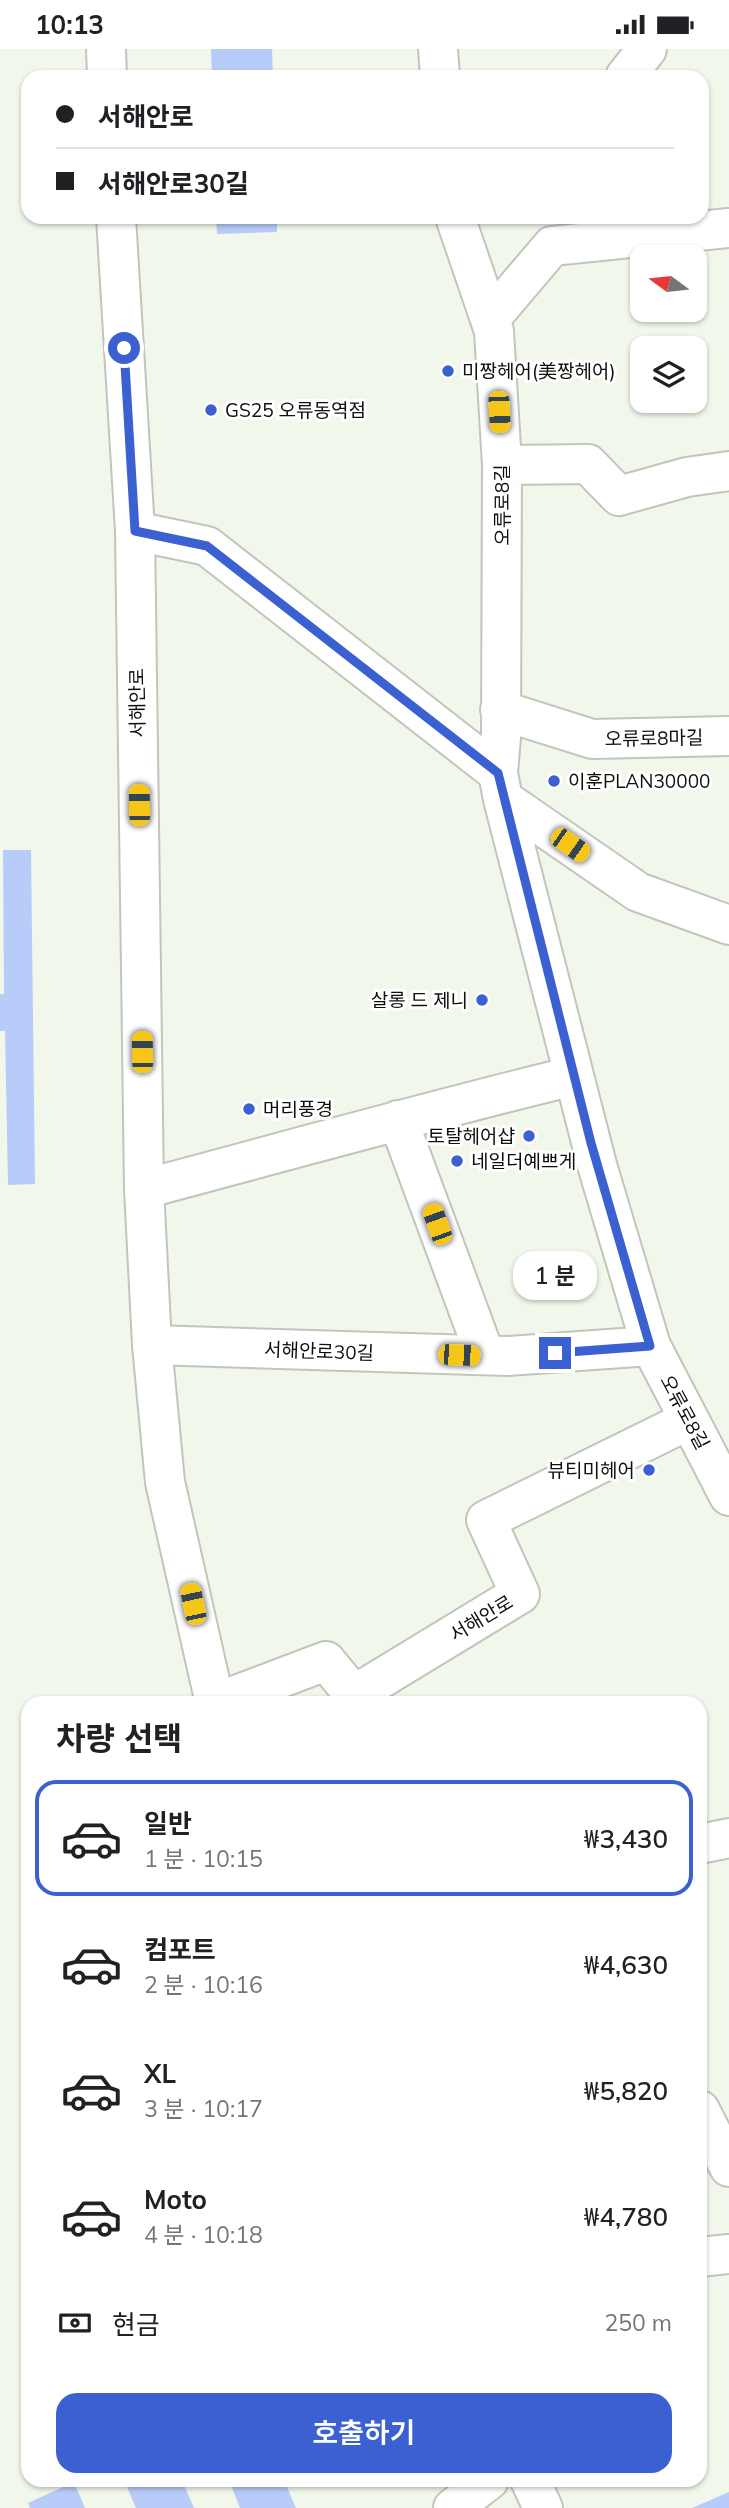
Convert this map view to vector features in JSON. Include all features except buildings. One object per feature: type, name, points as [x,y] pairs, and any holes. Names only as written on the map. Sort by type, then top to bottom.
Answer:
[{"type":"street","points":[[106,49],[107,70]]},
{"type":"street","points":[[438,49],[440,70]]},
{"type":"street","points":[[631,70],[648,49]]},
{"type":"street","name":"서해안로","points":[[116,224],[135,531],[144,1189],[152,1345],[165,1482],[213,1696]]},
{"type":"street","name":"오류로8길","points":[[457,224],[494,331],[502,465],[500,786],[573,1076],[650,1346],[729,1496]]},
{"type":"street","points":[[539,224],[541,259]]},
{"type":"street","points":[[490,319],[552,246],[729,228]]},
{"type":"street","points":[[502,465],[589,464],[619,496],[687,477],[729,471]]},
{"type":"street","points":[[135,531],[207,546],[500,786],[638,891],[729,925]]},
{"type":"street","name":"오류로8마길","points":[[500,710],[592,739],[729,736]]},
{"type":"street","points":[[144,1189],[573,1076]]},
{"type":"street","points":[[398,1120],[485,1355]]},
{"type":"street","name":"서해안로30길","points":[[152,1345],[507,1356],[650,1346]]},
{"type":"street","name":"서해안로","points":[[234,1696],[326,1661],[354,1695],[520,1594],[486,1520],[689,1420]]},
{"type":"street","points":[[707,1843],[729,1838]]},
{"type":"street","points":[[707,2124],[729,2167]]},
{"type":"street","points":[[707,2257],[729,2255]]},
{"type":"street","points":[[453,2508],[480,2487]]},
{"type":"street","points":[[533,2487],[543,2508]]},
{"type":"place","name":"미짱헤어(美짱헤어)","points":[[448,371]]},
{"type":"place","name":"GS25 오류동역점","points":[[211,410]]},
{"type":"place","name":"이훈PLAN30000","points":[[554,781]]},
{"type":"place","name":"살롱 드 제니","points":[[482,1000]]},
{"type":"place","name":"머리풍경","points":[[249,1109]]},
{"type":"place","name":"토탈헤어샵","points":[[529,1136]]},
{"type":"place","name":"네일더예쁘게","points":[[457,1161]]},
{"type":"place","name":"뷰티미헤어","points":[[649,1470]]},
{"type":"route","points":[[124,348],[135,531],[207,546],[498,773],[573,1076],[650,1346],[555,1353]]}]
